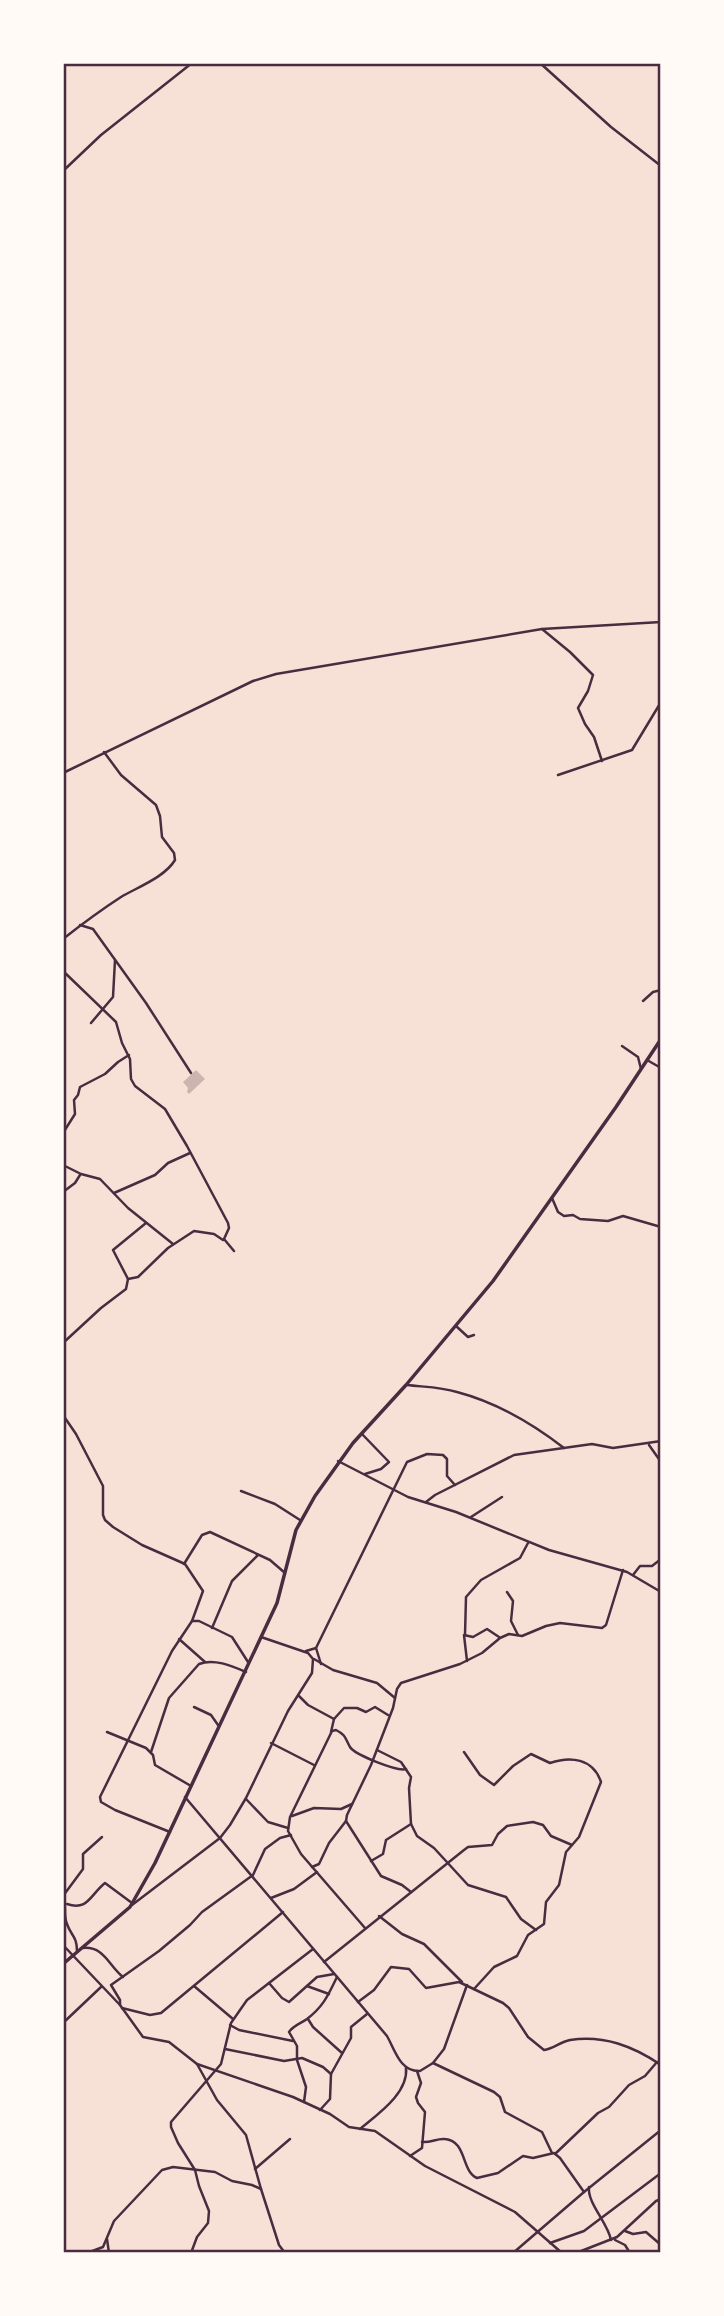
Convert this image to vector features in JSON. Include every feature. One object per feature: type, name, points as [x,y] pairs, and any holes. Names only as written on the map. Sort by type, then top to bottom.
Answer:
[{"type":"street","points":[[63,171],[101,135],[192,63]]},
{"type":"street","points":[[540,63],[611,127],[661,166]]},
{"type":"street","points":[[63,774],[253,681],[276,674],[542,629],[661,622]]},
{"type":"street","points":[[542,629],[593,676],[578,708],[594,737],[602,761]]},
{"type":"street","points":[[558,775],[633,749],[661,702]]},
{"type":"street","points":[[63,939],[80,925],[144,886],[175,860],[174,853],[162,837],[161,820],[156,805],[121,775],[104,752]]},
{"type":"street","points":[[80,925],[93,929],[191,1073]]},
{"type":"street","points":[[91,1023],[114,994],[115,960]]},
{"type":"street","points":[[63,971],[117,1024],[122,1043],[129,1055],[133,1083],[165,1109],[229,1226],[224,1237],[226,1242]]},
{"type":"street","points":[[643,1001],[653,992],[661,990]]},
{"type":"street","points":[[131,1905],[170,1832],[250,1665],[277,1603],[290,1548],[300,1520],[338,1461],[493,1281],[661,1039]]},
{"type":"street","points":[[622,1046],[638,1057],[641,1069]]},
{"type":"street","points":[[63,1133],[74,1117],[74,1100],[80,1087],[105,1074],[129,1055]]},
{"type":"street","points":[[647,1060],[661,1068]]},
{"type":"street","points":[[113,1193],[157,1173],[168,1163],[190,1153]]},
{"type":"street","points":[[63,1165],[80,1174],[97,1177],[146,1223],[173,1244]]},
{"type":"street","points":[[63,1192],[75,1183],[80,1174]]},
{"type":"street","points":[[552,1198],[558,1212],[564,1216],[573,1214],[580,1219],[608,1221],[623,1216],[661,1227]]},
{"type":"street","points":[[63,1343],[128,1286],[128,1279],[113,1250],[146,1223]]},
{"type":"street","points":[[128,1279],[138,1276],[173,1244],[196,1230],[214,1234],[234,1251]]},
{"type":"street","points":[[456,1326],[468,1337],[474,1335]]},
{"type":"street","points":[[406,1385],[444,1389],[478,1399],[532,1425],[564,1448]]},
{"type":"street","points":[[63,1415],[103,1486],[105,1520],[142,1545],[184,1564],[203,1593],[192,1621],[179,1639],[100,1800],[115,1810],[170,1832]]},
{"type":"street","points":[[361,1433],[390,1462],[381,1469],[365,1474]]},
{"type":"street","points":[[426,1503],[435,1495],[509,1457],[592,1444],[613,1447],[661,1441]]},
{"type":"street","points":[[648,1443],[661,1462]]},
{"type":"street","points":[[306,1651],[316,1648],[327,1628],[362,1550],[407,1462],[416,1457],[436,1453],[447,1459],[447,1476],[455,1485]]},
{"type":"street","points":[[338,1461],[394,1491],[471,1517],[564,1555],[623,1570],[661,1592]]},
{"type":"street","points":[[241,1491],[275,1504],[300,1520]]},
{"type":"street","points":[[471,1517],[502,1497]]},
{"type":"street","points":[[184,1564],[205,1532],[225,1537],[275,1562],[285,1573]]},
{"type":"street","points":[[467,1661],[466,1597],[481,1580],[520,1558],[528,1542]]},
{"type":"street","points":[[212,1628],[232,1581],[259,1554]]},
{"type":"street","points":[[633,1575],[640,1566],[652,1566],[661,1559]]},
{"type":"street","points":[[312,1867],[319,1864],[329,1843],[346,1821],[377,1750],[401,1683],[467,1661],[500,1638],[511,1634],[524,1636],[545,1626],[560,1623],[602,1628],[606,1625],[623,1570]]},
{"type":"street","points":[[507,1592],[513,1601],[511,1621],[518,1635]]},
{"type":"street","points":[[192,1621],[197,1620],[232,1637],[250,1665]]},
{"type":"street","points":[[465,1635],[473,1637],[488,1629],[500,1638]]},
{"type":"street","points":[[261,1637],[306,1651],[321,1664],[348,1676],[377,1683],[395,1698]]},
{"type":"street","points":[[179,1639],[205,1662]]},
{"type":"street","points":[[316,1648],[321,1664]]},
{"type":"street","points":[[63,1964],[131,1905],[160,1886],[220,1838],[246,1798],[271,1743],[313,1671],[311,1656]]},
{"type":"street","points":[[191,1786],[155,1765],[151,1752],[170,1696],[196,1666],[205,1662],[229,1665],[246,1672]]},
{"type":"street","points":[[298,1695],[306,1704],[334,1719]]},
{"type":"street","points":[[194,1707],[211,1714],[219,1728]]},
{"type":"street","points":[[365,1928],[312,1867],[288,1828],[290,1817],[331,1732],[334,1719],[344,1708],[357,1708],[366,1712],[375,1707],[390,1715]]},
{"type":"street","points":[[331,1732],[339,1731],[346,1736],[351,1748],[365,1758],[396,1770],[406,1769]]},
{"type":"street","points":[[107,1732],[151,1752]]},
{"type":"street","points":[[271,1743],[314,1765]]},
{"type":"street","points":[[377,1750],[399,1761],[411,1777],[411,1824],[419,1839],[434,1848],[468,1885],[506,1897],[522,1919],[536,1930]]},
{"type":"street","points":[[464,1752],[480,1775],[494,1785],[513,1766],[531,1754],[550,1763],[563,1759],[579,1759],[599,1775],[601,1782],[579,1838],[565,1854],[559,1885],[547,1900],[544,1924],[527,1936],[517,1956],[494,1967],[474,1989]]},
{"type":"street","points":[[185,1797],[387,2036],[394,2053],[405,2065],[417,2071],[421,2083],[416,2097],[425,2112],[420,2151],[410,2156]]},
{"type":"street","points":[[246,1798],[268,1822],[288,1828]]},
{"type":"street","points":[[290,1817],[314,1808],[341,1809],[352,1804]]},
{"type":"street","points":[[346,1821],[383,1878],[402,1885],[411,1892]]},
{"type":"street","points":[[324,1962],[468,1847],[492,1845],[498,1834],[508,1826],[527,1822],[540,1823],[551,1836],[572,1845]]},
{"type":"street","points":[[371,1861],[383,1854],[386,1840],[411,1824]]},
{"type":"street","points":[[121,2007],[120,2000],[111,1986],[169,1944],[201,1912],[253,1875],[265,1849],[280,1838],[291,1835]]},
{"type":"street","points":[[77,1951],[76,1938],[66,1924],[66,1904],[63,1896],[83,1869],[83,1854],[102,1837]]},
{"type":"street","points":[[271,1898],[296,1888],[317,1872]]},
{"type":"street","points":[[66,1904],[77,1907],[84,1905],[104,1883],[131,1905]]},
{"type":"street","points":[[121,2007],[158,2014],[283,1912]]},
{"type":"street","points":[[379,1916],[398,1932],[424,1944],[466,1985]]},
{"type":"street","points":[[63,1945],[77,1951],[143,2036],[169,2042],[197,2064],[304,2102],[349,2127],[375,2131],[435,2171],[505,2206],[560,2252],[577,2253],[612,2240],[656,2200],[661,2199]]},
{"type":"street","points":[[77,1951],[95,1948],[123,1977]]},
{"type":"street","points":[[191,2253],[209,2218],[195,2170],[170,2124],[221,2064],[230,2025],[247,2000],[313,1950]]},
{"type":"street","points":[[358,2002],[374,1990],[393,1966],[413,1970],[426,1988],[456,1982],[508,2006],[528,2037],[544,2050],[571,2040],[608,2039],[645,2053],[659,2064],[629,2085],[609,2108],[598,2113],[553,2153],[533,2158],[523,2156],[498,2173],[477,2178],[471,2175],[459,2147],[450,2139],[422,2142]]},
{"type":"street","points":[[269,1983],[287,2002],[321,1975],[335,1975]]},
{"type":"street","points":[[304,2102],[306,2087],[297,2060],[297,2048],[289,2035],[290,2029],[325,2003],[335,1975]]},
{"type":"street","points":[[417,2071],[433,2063],[444,2049],[466,1985]]},
{"type":"street","points":[[63,2023],[103,1986]]},
{"type":"street","points":[[194,1986],[233,2019]]},
{"type":"street","points":[[307,1986],[329,1994]]},
{"type":"street","points":[[320,2110],[330,2099],[331,2074],[351,2035],[351,2028],[368,2013]]},
{"type":"street","points":[[308,2018],[313,2027],[342,2053]]},
{"type":"street","points":[[230,2025],[239,2030],[293,2041]]},
{"type":"street","points":[[225,2049],[284,2061],[303,2059],[322,2066],[331,2074]]},
{"type":"street","points":[[433,2063],[494,2092],[500,2097],[505,2112],[542,2132],[553,2153],[584,2192]]},
{"type":"street","points":[[197,2064],[217,2100],[246,2135],[279,2245],[285,2253]]},
{"type":"street","points":[[359,2129],[400,2091],[406,2078],[405,2065]]},
{"type":"street","points":[[513,2253],[589,2187],[661,2130]]},
{"type":"street","points":[[255,2169],[290,2139]]},
{"type":"street","points":[[87,2253],[103,2247],[114,2221],[163,2170],[173,2167],[216,2172],[232,2181],[261,2189]]},
{"type":"street","points":[[550,2243],[584,2231],[661,2173]]},
{"type":"street","points":[[589,2187],[589,2195],[612,2240]]},
{"type":"street","points":[[625,2231],[633,2234],[646,2232],[661,2245]]},
{"type":"street","points":[[107,2237],[108,2253]]},
{"type":"street","points":[[612,2240],[625,2245],[630,2253]]},
{"type":"building","points":[[196,1070],[205,1079],[189,1094],[183,1082]]}]
